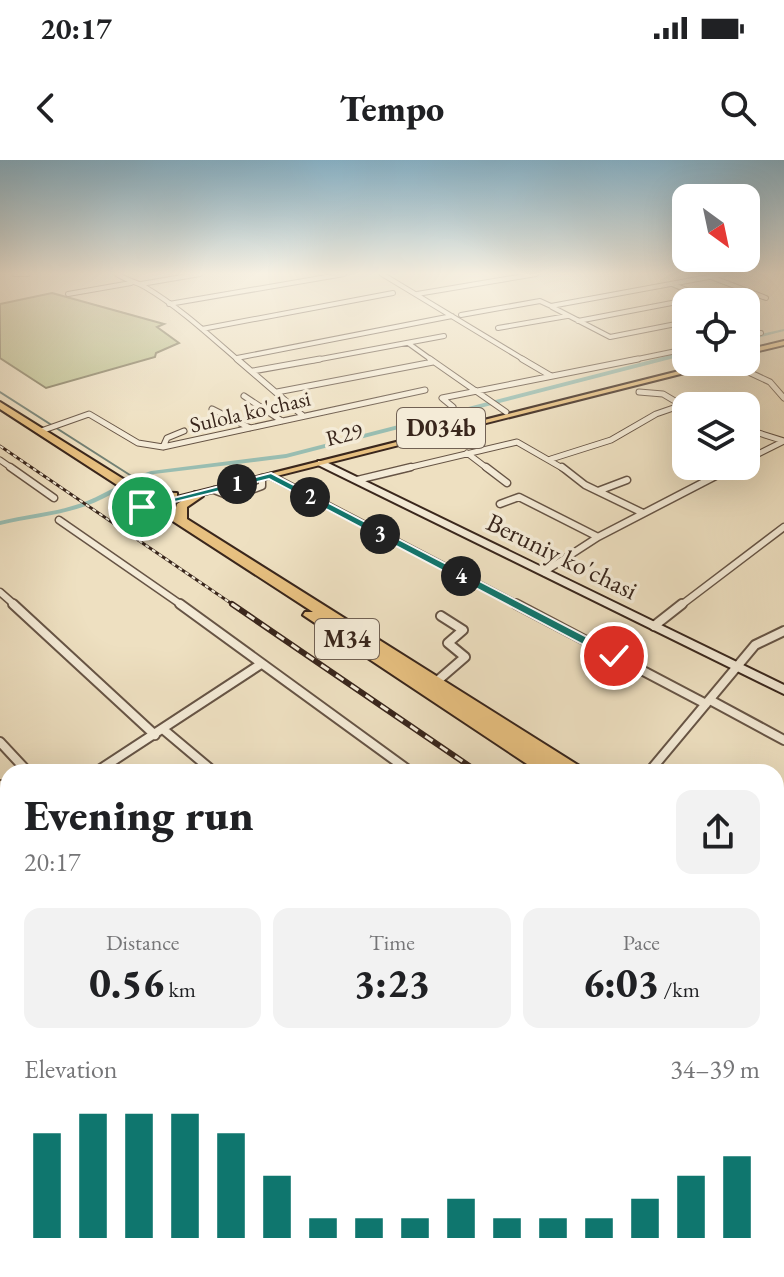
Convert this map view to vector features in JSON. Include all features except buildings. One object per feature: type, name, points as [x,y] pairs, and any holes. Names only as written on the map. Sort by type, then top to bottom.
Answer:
[{"type":"highway","name":"M34","points":[[0,405],[46,429],[118,486]]},
{"type":"highway","name":"M34","points":[[0,414],[147,502],[540,764]]},
{"type":"highway","points":[[176,523],[181,506],[199,494]]},
{"type":"highway","points":[[147,502],[173,495]]},
{"type":"highway","name":"M34","points":[[176,523],[436,682],[563,764]]},
{"type":"main road","points":[[760,351],[784,345]]},
{"type":"main road","name":"R29","points":[[173,495],[672,371]]},
{"type":"main road","name":"R29","points":[[199,494],[672,375]]},
{"type":"main road","name":"D034b","points":[[147,502],[199,494]]},
{"type":"street","points":[[198,326],[302,415]]},
{"type":"street","points":[[202,329],[217,326]]},
{"type":"street","points":[[237,358],[400,326]]},
{"type":"street","points":[[469,326],[551,376]]},
{"type":"street","points":[[498,328],[508,326]]},
{"type":"street","points":[[588,326],[610,337],[665,326]]},
{"type":"street","points":[[253,371],[444,336]]},
{"type":"street","points":[[407,343],[506,412]]},
{"type":"street","points":[[453,407],[442,398],[672,352]]},
{"type":"street","points":[[277,392],[433,362]]},
{"type":"street","points":[[757,376],[770,382],[784,398]]},
{"type":"street","name":"Sulola ko'chasi","points":[[46,429],[89,414],[138,443],[163,447],[425,390]]},
{"type":"street","points":[[639,392],[672,398]]},
{"type":"street","points":[[244,396],[282,421]]},
{"type":"street","points":[[212,409],[250,429]]},
{"type":"street","points":[[551,459],[611,440],[656,414],[672,409]]},
{"type":"street","points":[[163,447],[167,438],[184,431]]},
{"type":"street","points":[[760,433],[784,441]]},
{"type":"street","points":[[760,452],[784,441]]},
{"type":"street","points":[[357,480],[517,442],[551,459],[598,491],[643,513]]},
{"type":"street","points":[[467,453],[507,483]]},
{"type":"street","points":[[0,460],[54,498]]},
{"type":"street","name":"Beruniy ko'chasi","points":[[321,463],[784,690]]},
{"type":"street","points":[[266,477],[784,740]]},
{"type":"street","points":[[598,491],[627,480]]},
{"type":"street","points":[[544,572],[598,537],[708,480]]},
{"type":"street","points":[[500,504],[519,497],[598,537]]},
{"type":"street","points":[[59,520],[400,764]]},
{"type":"street","points":[[654,626],[784,527]]},
{"type":"street","points":[[0,592],[160,732],[203,764]]},
{"type":"street","points":[[436,682],[465,657],[448,643],[463,630],[441,616]]},
{"type":"street","points":[[656,764],[755,645],[784,631]]},
{"type":"street","points":[[109,764],[261,664]]},
{"type":"street","points":[[0,742],[21,764]]},
{"type":"green space","points":[[0,326],[159,326],[179,343],[156,353],[155,357],[46,388],[0,358]]},
{"type":"waterway","points":[[760,336],[784,330]]},
{"type":"waterway","points":[[0,523],[80,506],[153,472],[286,456],[672,357]]},
{"type":"waterway","points":[[0,392],[133,477]]},
{"type":"railway","points":[[0,446],[235,606]]},
{"type":"railway","points":[[232,604],[466,764]]},
{"type":"route","points":[[142,507],[271,476],[614,656]]}]
